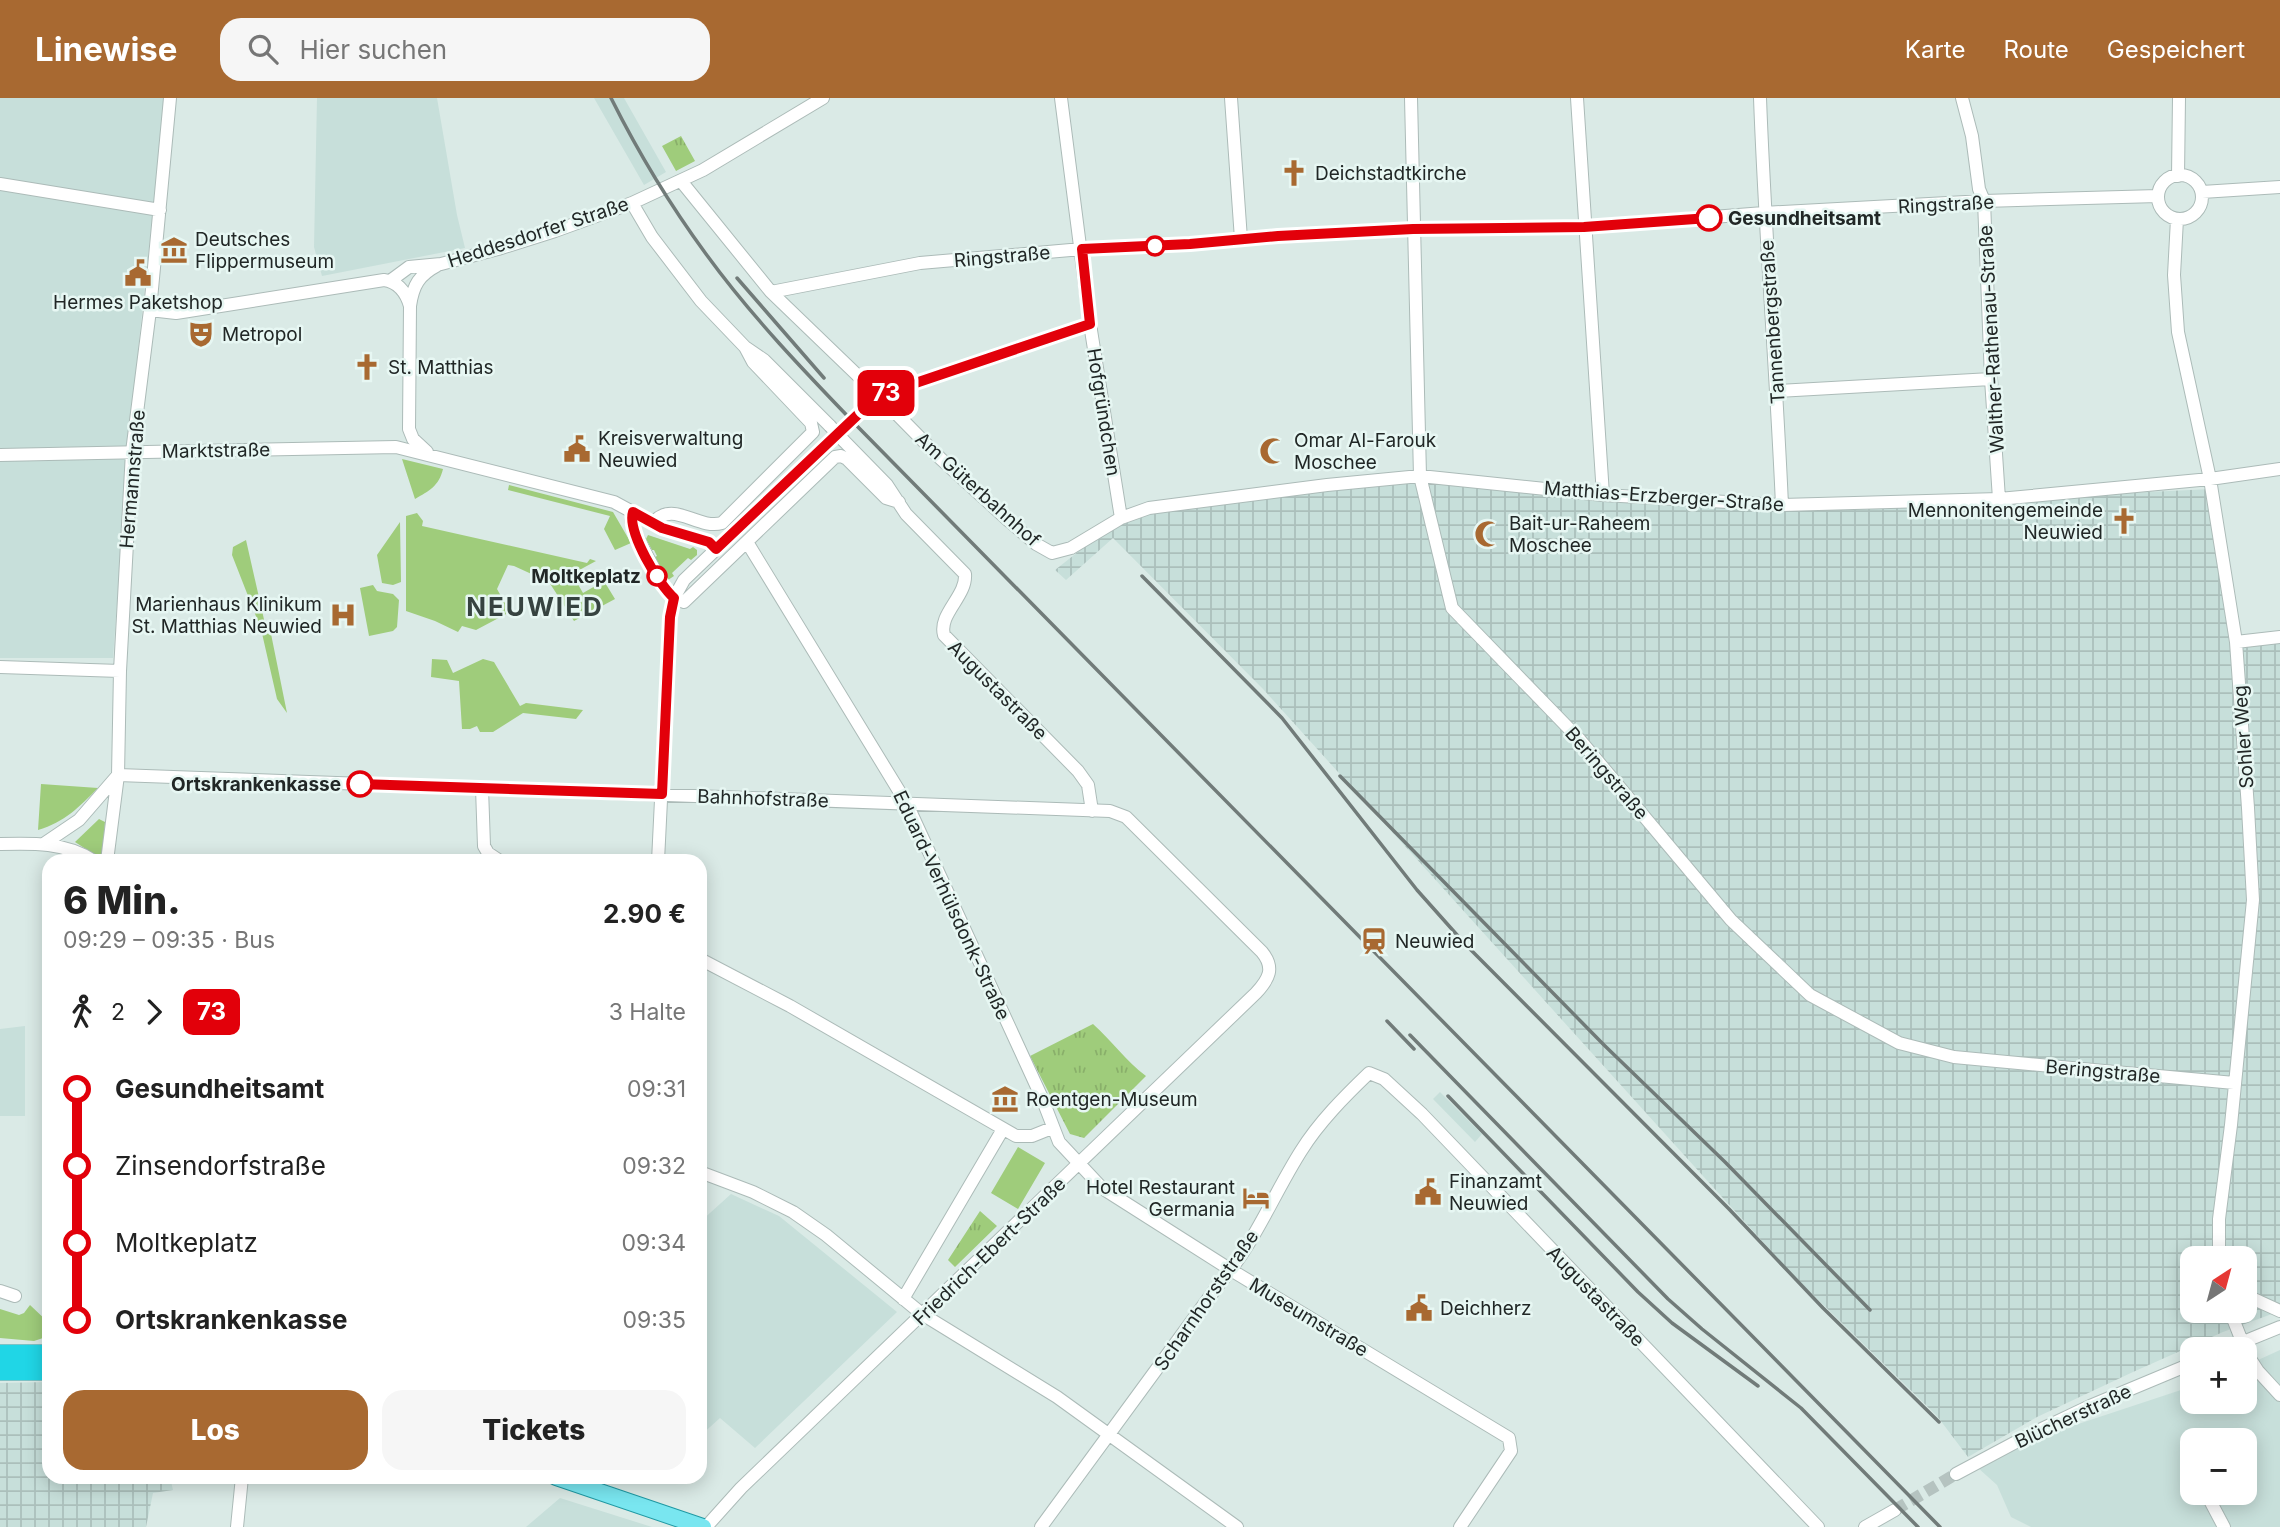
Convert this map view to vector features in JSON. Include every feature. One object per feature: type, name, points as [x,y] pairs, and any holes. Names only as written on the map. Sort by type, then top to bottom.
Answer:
[{"type":"highway","points":[[8,1354],[42,1343]]},
{"type":"highway","points":[[8,1354],[42,1354]]},
{"type":"highway","points":[[0,1371],[42,1371]]},
{"type":"main road","points":[[577,1484],[705,1527]]},
{"type":"street","name":"Hermannstraße","points":[[108,854],[118,775],[120,671],[132,452],[150,310],[170,98]]},
{"type":"street","name":"Heddesdorfer Straße","points":[[150,310],[180,313],[380,280],[390,281],[409,267],[441,264],[555,231],[632,203],[681,181],[823,98]]},
{"type":"street","name":"Hofgründchen","points":[[1061,98],[1090,324],[1121,518]]},
{"type":"street","points":[[1231,98],[1241,239]]},
{"type":"street","name":"Beringstraße","points":[[1411,98],[1420,476],[1452,608],[1580,740],[1731,920],[1810,995],[1899,1043],[1954,1057],[2234,1083]]},
{"type":"street","points":[[1577,98],[1603,495]]},
{"type":"street","name":"Tannenbergstraße","points":[[1760,98],[1764,213],[1782,505]]},
{"type":"street","name":"Walther-Rathenau-Straße","points":[[1962,98],[1972,135],[1979,189],[1984,201],[1991,379],[2000,499]]},
{"type":"street","points":[[2178,176],[2179,98]]},
{"type":"street","points":[[2178,176],[2193,180],[2202,192],[2199,209],[2186,219],[2177,219],[2163,211],[2158,196],[2164,183],[2178,176]]},
{"type":"street","name":"Am Güterbahnhof","points":[[681,181],[771,292],[941,459],[1036,544],[1052,553],[1071,548],[1121,518]]},
{"type":"street","points":[[0,184],[160,210]]},
{"type":"street","points":[[2202,192],[2280,187]]},
{"type":"street","name":"Ringstraße","points":[[771,292],[920,263],[1082,249],[1413,229],[1584,227],[1764,213],[1984,201],[2158,196]]},
{"type":"street","name":"Augustastraße","points":[[632,203],[645,227],[687,284],[745,347],[764,360],[844,440],[887,485],[906,514],[965,574],[965,582],[943,624],[946,639],[1078,771],[1088,785],[1091,811]]},
{"type":"street","name":"Sohler Weg","points":[[2177,219],[2174,275],[2178,332],[2210,479],[2236,642],[2253,900],[2219,1219],[2219,1246]]},
{"type":"street","points":[[431,455],[413,439],[408,423],[410,306],[418,279],[441,264]]},
{"type":"street","points":[[390,281],[402,290],[410,306]]},
{"type":"street","points":[[658,854],[670,617],[674,598],[684,580],[833,437],[880,397],[1090,324]]},
{"type":"street","name":"Augustastraße","points":[[653,523],[667,513],[712,524],[722,523],[811,435],[811,423],[753,362],[745,347]]},
{"type":"street","points":[[1777,391],[1991,379]]},
{"type":"street","points":[[381,446],[397,436],[408,423]]},
{"type":"street","name":"Marktstraße","points":[[0,455],[381,446],[402,448],[601,499],[653,523],[706,541],[716,549]]},
{"type":"street","name":"Augustastraße","points":[[747,542],[838,456],[844,457],[886,498],[899,502]]},
{"type":"street","name":"Matthias-Erzberger-Straße","points":[[1121,518],[1149,508],[1420,476],[1603,495],[1782,505],[2000,499],[2210,479],[2280,469]]},
{"type":"street","points":[[633,512],[632,524],[638,541],[664,587],[681,602],[690,599],[747,542]]},
{"type":"street","name":"Eduard-Verhülsdonk-Straße","points":[[747,542],[907,804],[1042,1098],[1059,1143],[1079,1165]]},
{"type":"street","points":[[2236,642],[2280,637]]},
{"type":"street","points":[[0,667],[120,671]]},
{"type":"street","points":[[45,843],[79,820],[118,775]]},
{"type":"street","name":"Bahnhofstraße","points":[[118,775],[1115,812],[1132,822],[1262,952],[1269,963],[1270,973]]},
{"type":"street","points":[[482,788],[484,846],[490,854]]},
{"type":"street","points":[[0,844],[45,843],[81,854]]},
{"type":"street","points":[[707,963],[790,1006],[1003,1129],[1023,1137],[1052,1128]]},
{"type":"street","name":"Friedrich-Ebert-Straße","points":[[705,1527],[741,1488],[1256,993],[1270,973]]},
{"type":"street","name":"Augustastraße","points":[[1369,1073],[1384,1079],[1422,1114],[1818,1527]]},
{"type":"street","name":"Scharnhorststraße","points":[[1041,1527],[1219,1284],[1242,1258],[1302,1150],[1322,1123],[1369,1073]]},
{"type":"street","points":[[903,1299],[1003,1129]]},
{"type":"street","name":"Museumstraße","points":[[1079,1165],[1102,1188],[1231,1270],[1509,1438],[1511,1451],[1465,1525]]},
{"type":"street","points":[[707,1175],[753,1192],[793,1212],[826,1235],[922,1314],[1046,1390],[1111,1434],[1237,1527]]},
{"type":"street","points":[[0,1291],[15,1296]]},
{"type":"street","points":[[2258,1303],[2280,1311]]},
{"type":"street","points":[[2257,1340],[2280,1327]]},
{"type":"street","name":"Blücherstraße","points":[[1956,1474],[2080,1410],[2180,1368]]},
{"type":"street","points":[[2257,1369],[2280,1395]]},
{"type":"street","points":[[237,1527],[241,1484]]},
{"type":"street","points":[[2212,1505],[2224,1527]]},
{"type":"street","points":[[1865,1527],[1895,1510]]},
{"type":"shaded area","points":[[0,98],[165,98],[129,435],[113,658],[0,658]]},
{"type":"shaded area","points":[[317,98],[437,98],[465,248],[322,276],[314,247]]},
{"type":"shaded area","points":[[594,98],[624,98],[666,172],[644,185]]},
{"type":"shaded area","points":[[1420,476],[1782,505],[2211,489],[2233,648],[2280,643],[2280,1311],[2258,1319],[2258,1246],[2180,1246],[2180,1323],[2247,1323],[2212,1337],[2180,1337],[2180,1351],[2037,1417],[1968,1457],[1937,1416],[1797,1279],[1263,689],[1113,538],[1066,580],[1055,570],[1121,518]]},
{"type":"shaded area","points":[[25,1026],[25,1116],[0,1116],[0,1029]]},
{"type":"shaded area","points":[[1440,1092],[1482,1134],[1475,1142],[1433,1099]]},
{"type":"shaded area","points":[[731,1194],[779,1216],[897,1312],[755,1448],[720,1418],[707,1430],[707,1216]]},
{"type":"shaded area","points":[[2280,1350],[2280,1527],[2031,1527],[2011,1517],[1997,1485],[1977,1467],[2057,1431],[2180,1390],[2180,1414],[2257,1414],[2257,1361]]},
{"type":"shaded area","points":[[42,1382],[42,1484],[172,1484],[173,1490],[153,1493],[146,1527],[0,1527],[0,1383]]},
{"type":"shaded area","points":[[560,1498],[652,1527],[526,1527]]},
{"type":"green space","points":[[681,136],[695,161],[676,171],[662,146]]},
{"type":"green space","points":[[402,459],[443,469],[439,480],[415,499]]},
{"type":"green space","points":[[509,485],[613,512],[631,543],[615,550],[604,529],[610,516],[508,490]]},
{"type":"green space","points":[[417,513],[423,521],[422,526],[587,563],[590,559],[596,561],[572,574],[583,593],[604,581],[615,599],[574,621],[549,582],[508,565],[497,589],[510,612],[476,630],[462,626],[458,632],[406,611],[406,516]]},
{"type":"green space","points":[[400,522],[401,582],[393,585],[382,583],[377,555]]},
{"type":"green space","name":"Moltkeplatz","points":[[648,535],[690,549],[693,547],[697,550],[697,555],[691,560],[688,558],[668,580],[646,539]]},
{"type":"green space","points":[[246,540],[265,624],[269,624],[287,713],[277,699],[261,629],[232,555],[233,547]]},
{"type":"green space","points":[[373,585],[377,591],[393,594],[399,600],[397,627],[393,631],[369,636],[360,588]]},
{"type":"green space","points":[[432,659],[447,660],[453,673],[483,659],[494,662],[520,706],[526,703],[583,710],[576,719],[523,713],[493,732],[480,732],[477,726],[462,729],[459,681],[431,677]]},
{"type":"green space","points":[[41,784],[98,788],[64,818],[38,830]]},
{"type":"green space","points":[[99,819],[105,822],[103,854],[94,854],[75,842]]},
{"type":"green space","points":[[1093,1024],[1146,1076],[1084,1138],[1070,1134],[1030,1056]]},
{"type":"green space","points":[[1018,1147],[1045,1163],[1018,1209],[991,1193]]},
{"type":"green space","points":[[980,1211],[997,1226],[955,1267],[948,1260]]},
{"type":"green space","points":[[30,1305],[42,1316],[42,1338],[34,1341],[0,1338],[0,1309],[19,1315]]},
{"type":"tunnel","points":[[1895,1510],[1956,1474]]},
{"type":"railway","points":[[611,98],[655,178],[693,235],[723,277],[799,365],[1940,1527]]},
{"type":"railway","points":[[737,278],[824,378]]},
{"type":"railway","points":[[1142,576],[1282,718],[1417,890],[1466,945],[1939,1422]]},
{"type":"railway","points":[[1340,776],[1604,1045],[1725,1162],[1870,1310]]},
{"type":"railway","points":[[1387,1021],[1414,1049]]},
{"type":"railway","points":[[1410,1035],[1668,1299],[1801,1408],[1918,1527]]},
{"type":"railway","points":[[1448,1096],[1638,1292],[1672,1323],[1758,1386]]},
{"type":"bus line","name":"73","points":[[360,784],[662,794],[670,617],[674,598],[664,587],[638,541],[632,527],[633,512],[662,528],[709,542],[716,549],[833,437],[880,397],[1090,324],[1082,249],[1413,229],[1584,227],[1709,218]]},
{"type":"place","name":"Deichstadtkirche","points":[[1294,173]]},
{"type":"place","name":"Gesundheitsamt","points":[[1709,218]]},
{"type":"place","name":"Deutsches Flippermuseum","points":[[174,250]]},
{"type":"place","name":"Hermes Paketshop","points":[[138,273]]},
{"type":"place","name":"Metropol","points":[[201,334]]},
{"type":"place","name":"St. Matthias","points":[[367,367]]},
{"type":"place","name":"Kreisverwaltung Neuwied","points":[[577,449]]},
{"type":"place","name":"Omar Al-Farouk Moschee","points":[[1273,451]]},
{"type":"place","name":"Mennonitengemeinde Neuwied","points":[[2124,521]]},
{"type":"place","name":"Bait-ur-Raheem Moschee","points":[[1488,534]]},
{"type":"place","name":"Moltkeplatz","points":[[657,576]]},
{"type":"place","name":"Marienhaus Klinikum St. Matthias Neuwied","points":[[343,615]]},
{"type":"place","name":"Ortskrankenkasse","points":[[360,784]]},
{"type":"place","name":"Neuwied","points":[[1374,941]]},
{"type":"place","name":"Roentgen-Museum","points":[[1005,1099]]},
{"type":"place","name":"Finanzamt Neuwied","points":[[1428,1192]]},
{"type":"place","name":"Hotel Restaurant Germania","points":[[1256,1198]]},
{"type":"place","name":"Deichherz","points":[[1419,1308]]},
{"type":"district","name":"NEUWIED","points":[[535,607]]}]
